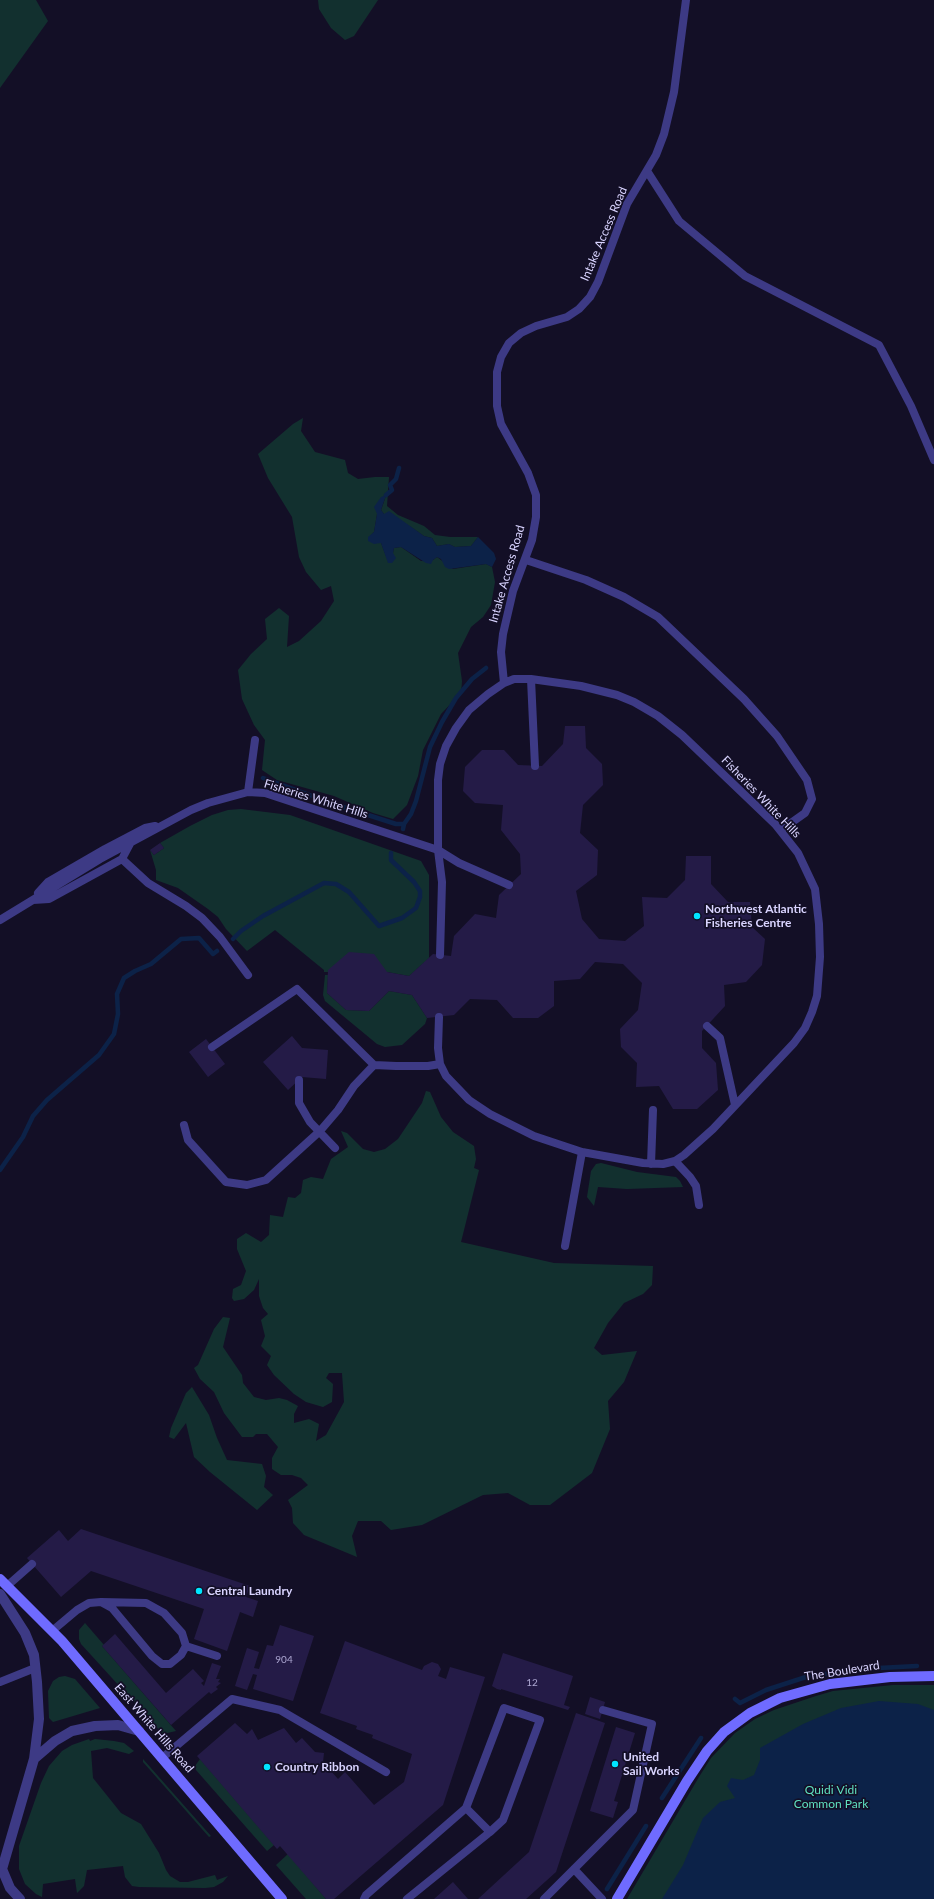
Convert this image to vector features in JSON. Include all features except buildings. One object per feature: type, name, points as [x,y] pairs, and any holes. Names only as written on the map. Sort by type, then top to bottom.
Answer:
[{"type":"street","name":"East White Hills Road","points":[[2,1586],[52,1631],[282,1899]]},
{"type":"street","points":[[2,1586],[34,1655],[39,1719],[34,1759],[2,1869],[10,1888],[20,1899]]},
{"type":"street","name":"The Boulevard","points":[[617,1899],[687,1781],[707,1751],[724,1732],[750,1713],[780,1698],[830,1684],[890,1676],[933,1674]]},
{"type":"street","points":[[34,1759],[55,1741],[72,1731],[95,1726],[118,1725],[139,1731]]},
{"type":"street","points":[[0,1854],[12,1831]]},
{"type":"lane","name":"Intake Access Road","points":[[504,683],[501,652],[503,634],[513,591],[526,560],[532,540],[536,517],[536,495],[528,473],[501,424],[497,406],[497,372],[501,357],[509,343],[521,333],[536,326],[567,317],[579,309],[590,297],[598,282],[627,204],[656,155],[664,134],[672,99],[686,0]]},
{"type":"lane","points":[[647,171],[680,221],[745,276],[880,345],[911,406],[934,460]]},
{"type":"lane","points":[[526,560],[586,580],[624,597],[658,617],[744,699],[777,736],[807,780],[812,799],[805,813],[781,830]]},
{"type":"lane","points":[[531,679],[535,766]]},
{"type":"lane","name":"Fisheries White Hills","points":[[440,955],[442,882],[438,850],[438,780],[440,764],[446,746],[456,728],[469,710],[504,683],[514,680],[531,679],[617,695],[646,708],[672,725],[781,830],[798,853],[815,889],[820,957],[817,996],[805,1028],[794,1043],[713,1129],[675,1161]]},
{"type":"lane","points":[[248,792],[255,740]]},
{"type":"lane","name":"Fisheries White Hills","points":[[0,920],[131,842],[165,824],[208,803],[248,792],[265,793],[438,850]]},
{"type":"lane","name":"Fisheries White Hills","points":[[32,900],[48,882],[104,849],[145,828],[165,824]]},
{"type":"lane","points":[[131,842],[122,859],[148,883],[186,906],[202,918],[220,938],[248,975]]},
{"type":"lane","points":[[438,850],[459,863],[509,885]]},
{"type":"lane","name":"Fisheries White Hills","points":[[32,900],[48,899],[122,859]]},
{"type":"lane","points":[[212,1047],[297,989],[374,1064],[428,1066],[440,1064]]},
{"type":"lane","points":[[439,1017],[438,1048],[440,1064],[446,1076],[468,1100],[490,1114],[534,1136],[582,1152],[651,1164],[663,1164],[675,1161],[696,1186],[699,1205]]},
{"type":"lane","points":[[707,1026],[720,1038],[735,1105]]},
{"type":"lane","points":[[184,1124],[188,1140],[226,1182],[247,1185],[266,1180],[320,1131],[338,1110],[354,1086],[374,1064]]},
{"type":"lane","points":[[299,1080],[299,1103],[310,1122],[335,1148]]},
{"type":"lane","points":[[651,1164],[653,1110]]},
{"type":"lane","points":[[565,1246],[582,1152]]},
{"type":"lane","points":[[2,1586],[32,1564]]},
{"type":"lane","points":[[52,1631],[77,1610],[89,1603],[101,1602],[146,1603],[164,1613],[182,1633],[186,1646],[181,1655],[170,1664],[162,1664],[152,1656],[112,1608],[101,1602]]},
{"type":"lane","points":[[186,1646],[218,1656]]},
{"type":"lane","points":[[0,1682],[35,1668]]},
{"type":"lane","points":[[162,1758],[232,1699],[280,1710],[386,1772]]},
{"type":"lane","points":[[364,1899],[366,1895],[466,1808],[504,1708],[540,1720],[503,1820],[407,1899]]},
{"type":"lane","points":[[544,1899],[633,1810],[652,1724],[603,1710]]},
{"type":"lane","points":[[466,1808],[490,1832]]},
{"type":"lane","points":[[574,1869],[602,1899]]},
{"type":"green space","points":[[0,0],[36,0],[48,21],[0,88]]},
{"type":"green space","points":[[318,0],[378,0],[354,36],[345,40],[331,28],[319,9]]},
{"type":"green space","points":[[303,418],[301,431],[315,452],[345,460],[348,473],[358,479],[389,477],[387,506],[398,515],[424,526],[435,535],[450,537],[478,537],[471,546],[455,547],[449,544],[437,546],[432,538],[424,536],[408,525],[384,514],[381,510],[386,496],[377,514],[374,532],[370,536],[381,543],[386,556],[393,553],[394,548],[401,547],[421,561],[433,560],[437,557],[453,569],[486,564],[492,567],[495,582],[491,605],[483,617],[471,627],[458,653],[462,681],[461,693],[441,714],[423,750],[418,776],[407,805],[393,819],[373,813],[334,796],[277,780],[262,770],[265,740],[254,725],[242,699],[238,670],[251,654],[267,639],[265,619],[279,608],[289,616],[287,647],[299,641],[321,621],[334,601],[331,586],[321,590],[306,572],[299,557],[292,517],[268,478],[258,454],[293,424]]},
{"type":"green space","points":[[241,809],[290,815],[421,861],[429,875],[429,958],[409,976],[387,972],[324,972],[324,970],[275,930],[247,951],[226,929],[218,917],[208,909],[178,888],[156,880],[156,870],[150,850],[154,855],[164,848],[160,843],[212,815],[228,810]]},
{"type":"green space","points":[[325,975],[328,975],[327,993],[346,1010],[369,1011],[389,991],[412,995],[427,1018],[425,1024],[402,1045],[385,1047],[377,1044],[325,1001],[323,995]]},
{"type":"green space","points":[[426,1091],[430,1092],[441,1117],[453,1132],[474,1146],[476,1159],[474,1168],[479,1170],[461,1242],[554,1263],[653,1266],[652,1285],[643,1294],[624,1303],[608,1323],[594,1348],[602,1355],[637,1351],[624,1382],[608,1401],[610,1429],[592,1473],[550,1505],[530,1505],[508,1493],[483,1495],[422,1525],[391,1530],[381,1521],[358,1521],[352,1536],[357,1557],[304,1535],[293,1523],[292,1508],[288,1500],[308,1485],[301,1478],[292,1475],[281,1475],[272,1469],[272,1458],[278,1447],[267,1434],[256,1434],[253,1437],[242,1437],[224,1413],[214,1392],[200,1379],[194,1368],[198,1365],[214,1329],[223,1317],[230,1318],[223,1347],[242,1375],[243,1383],[254,1397],[266,1400],[279,1398],[287,1400],[298,1406],[294,1414],[294,1423],[309,1419],[319,1424],[316,1441],[326,1435],[344,1402],[342,1373],[329,1373],[326,1378],[333,1384],[332,1402],[323,1407],[306,1402],[294,1394],[274,1375],[267,1365],[271,1356],[261,1346],[265,1336],[261,1320],[268,1314],[263,1308],[259,1296],[259,1279],[254,1290],[244,1299],[234,1301],[232,1298],[233,1289],[241,1285],[246,1271],[237,1249],[237,1239],[246,1233],[261,1242],[269,1235],[270,1215],[283,1217],[288,1197],[295,1198],[301,1193],[303,1180],[311,1177],[323,1179],[331,1159],[348,1147],[341,1131],[347,1133],[363,1149],[374,1152],[385,1149],[398,1139],[422,1103]]},
{"type":"green space","points":[[601,1163],[637,1172],[676,1177],[683,1187],[627,1189],[598,1187],[594,1206],[587,1197],[591,1171],[596,1164]]},
{"type":"green space","points":[[192,1387],[209,1415],[227,1460],[262,1464],[266,1476],[264,1487],[273,1495],[257,1510],[194,1457],[186,1423],[174,1439],[169,1437],[171,1428],[186,1393]]},
{"type":"green space","points":[[85,1623],[104,1645],[102,1646],[176,1731],[163,1734],[81,1644],[79,1639],[79,1630]]},
{"type":"green space","points":[[65,1676],[75,1679],[100,1708],[53,1722],[49,1718],[48,1691],[53,1681],[59,1677]]},
{"type":"green space","name":"Quidi Vidi Common Park","points":[[893,1685],[934,1685],[934,1899],[627,1899],[711,1758],[735,1733],[755,1719],[774,1710],[816,1696],[833,1691]]},
{"type":"green space","points":[[89,1739],[90,1741],[95,1739],[124,1743],[134,1751],[129,1754],[107,1748],[91,1751],[93,1778],[121,1813],[141,1824],[159,1853],[170,1876],[180,1882],[188,1882],[215,1875],[217,1880],[228,1876],[223,1882],[214,1887],[205,1888],[132,1886],[125,1877],[123,1866],[87,1870],[84,1886],[77,1893],[75,1879],[43,1884],[42,1897],[36,1894],[25,1884],[19,1869],[19,1846],[41,1783],[49,1766],[62,1751],[72,1745]]},
{"type":"green space","points":[[143,1759],[211,1836],[209,1837],[143,1762]]},
{"type":"green space","points":[[200,1759],[274,1845],[267,1851],[196,1770],[195,1766]]},
{"type":"green space","points":[[288,1854],[326,1899],[306,1899],[276,1865]]},
{"type":"water","points":[[386,495],[381,510],[384,514],[389,511],[424,536],[432,538],[437,546],[449,544],[455,547],[471,546],[478,537],[494,553],[496,559],[492,567],[486,564],[449,569],[445,567],[441,559],[437,557],[431,564],[426,563],[401,547],[394,548],[393,553],[396,558],[392,563],[388,563],[381,543],[374,544],[368,541],[368,537],[374,532],[377,514],[374,507],[381,497]]},
{"type":"water","name":"Quidi Vidi Common Park","points":[[879,1701],[918,1704],[934,1710],[934,1899],[662,1899],[683,1865],[703,1818],[720,1802],[735,1798],[727,1786],[731,1778],[743,1780],[754,1775],[760,1760],[760,1748],[803,1724],[841,1708]]},
{"type":"waterway","points":[[386,495],[392,490],[390,485],[396,479],[399,468]]},
{"type":"waterway","points":[[403,829],[416,801],[430,747],[442,722],[456,698],[472,679],[486,668]]},
{"type":"waterway","points":[[263,778],[340,806],[396,824],[404,824]]},
{"type":"waterway","points":[[233,939],[241,931],[263,916],[324,883],[336,884],[349,892],[379,926],[402,918],[416,908],[420,897],[420,891],[414,882],[391,860],[391,853]]},
{"type":"waterway","points":[[0,1170],[23,1137],[33,1116],[47,1100],[99,1055],[114,1034],[118,1014],[117,994],[124,978],[151,964],[181,939],[199,938],[213,954],[217,951]]},
{"type":"waterway","points":[[735,1699],[740,1703],[766,1690],[809,1676],[879,1668],[917,1666]]},
{"type":"waterway","points":[[662,1798],[701,1738]]},
{"type":"waterway","points":[[607,1889],[646,1826]]},
{"type":"place","name":"Northwest Atlantic Fisheries Centre","points":[[697,916]]},
{"type":"place","name":"Central Laundry","points":[[199,1591]]},
{"type":"place","name":"United Sail Works","points":[[615,1764]]},
{"type":"place","name":"Country Ribbon","points":[[267,1767]]}]
